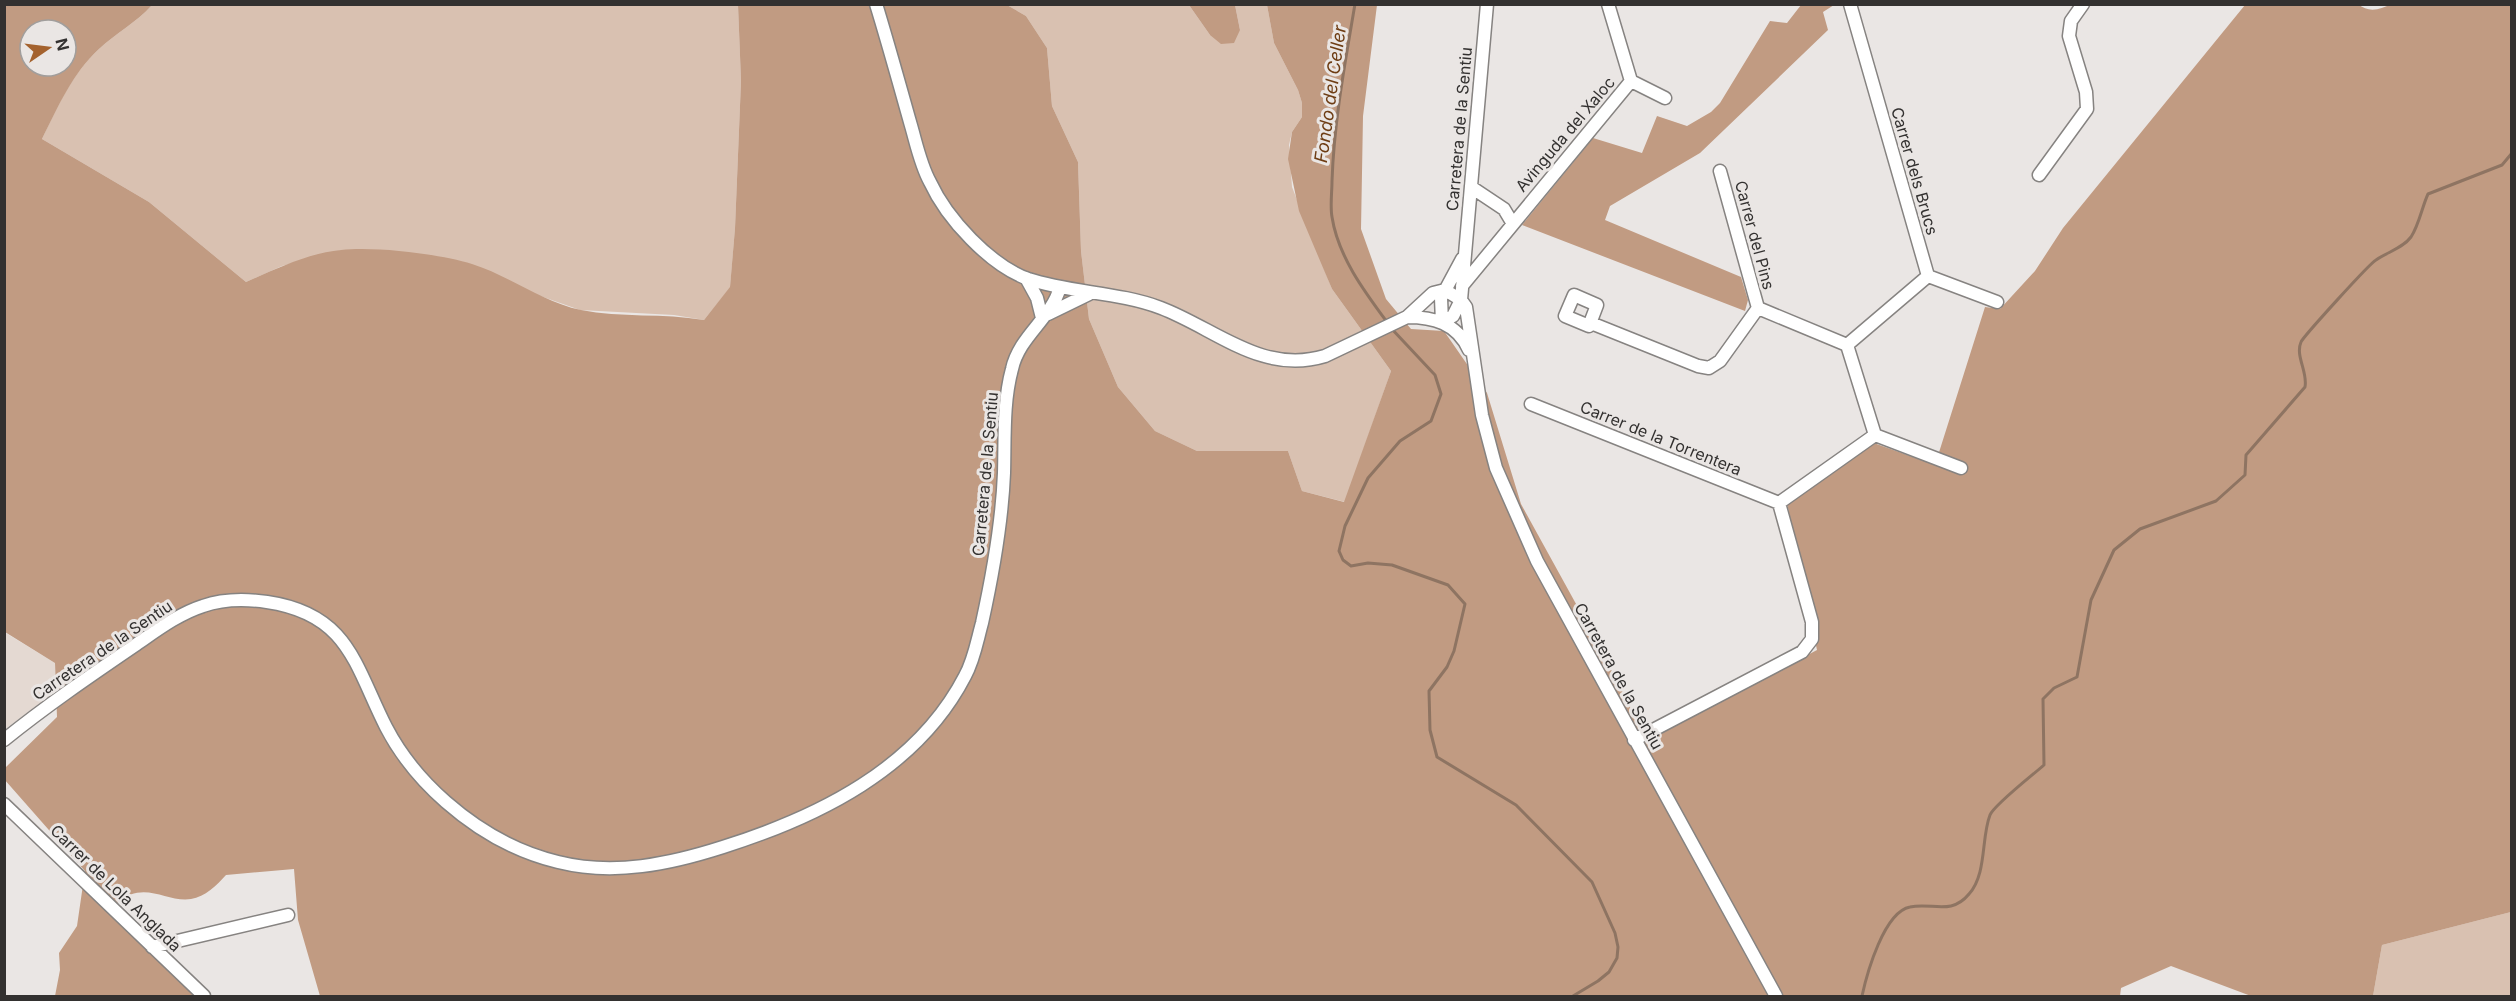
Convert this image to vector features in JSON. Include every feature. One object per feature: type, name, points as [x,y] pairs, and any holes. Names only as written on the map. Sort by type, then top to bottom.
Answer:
[{"type":"street","points":[[876,4],[930,183],[972,240],[989,256],[1026,278],[1054,286],[1143,302],[1162,309],[1228,343],[1283,361],[1318,358],[1370,336],[1403,319],[1433,293],[1445,290],[1463,302]]},
{"type":"street","name":"Carretera de la Sentiu","points":[[1464,256],[1487,4]]},
{"type":"street","name":"Avinguda del Xaloc","points":[[1462,286],[1631,81],[1608,4]]},
{"type":"street","name":"Carrer dels Brucs","points":[[1850,4],[1928,276]]},
{"type":"street","points":[[2039,175],[2087,109],[2086,92],[2069,36],[2071,21],[2083,4]]},
{"type":"street","points":[[1631,81],[1665,99]]},
{"type":"street","name":"Carrer del Pins","points":[[1720,171],[1758,308]]},
{"type":"street","points":[[1471,187],[1504,209],[1513,224]]},
{"type":"street","points":[[1504,209],[1528,205]]},
{"type":"street","points":[[1442,322],[1453,316],[1463,302],[1464,256]]},
{"type":"street","points":[[1442,322],[1440,306],[1445,290],[1464,256]]},
{"type":"street","name":"Avinguda del Xaloc","points":[[1463,302],[1475,271]]},
{"type":"street","points":[[1847,345],[1928,276],[1997,302]]},
{"type":"street","points":[[1026,278],[1036,298],[1042,318]]},
{"type":"street","name":"Carretera de la Sentiu","points":[[4,740],[82,681],[177,618],[204,605],[232,600],[269,602],[304,612],[333,631],[350,649],[386,726],[403,755],[440,797],[467,821],[493,837],[558,862],[633,868],[680,860],[775,830],[852,791],[893,763],[938,720],[968,672],[993,575],[1003,496],[1007,393],[1012,364],[1017,351],[1054,303],[1054,286]]},
{"type":"street","name":"Carretera de la Sentiu","points":[[1042,318],[1090,293]]},
{"type":"street","name":"Carretera de la Sentiu","points":[[1463,302],[1482,415],[1496,468],[1537,561],[1776,996]]},
{"type":"street","points":[[1591,323],[1698,366],[1709,368],[1720,360],[1758,308],[1847,345]]},
{"type":"street","points":[[1403,319],[1427,317],[1442,322],[1461,336],[1472,356]]},
{"type":"street","points":[[1847,345],[1875,435]]},
{"type":"street","name":"Carrer de la Torrentera","points":[[1531,404],[1779,503]]},
{"type":"street","points":[[1875,435],[1961,468]]},
{"type":"street","points":[[1634,740],[1802,652],[1812,639],[1812,622],[1779,503],[1875,435]]},
{"type":"street","name":"Carrer de Lola Anglada","points":[[4,804],[204,996]]},
{"type":"street","points":[[152,947],[288,915]]},
{"type":"shaded area","points":[[2358,4],[2366,9],[2374,10],[2391,4],[2511,5],[2511,912],[2382,945],[2373,996],[2251,996],[2171,966],[2121,988],[2120,996],[320,996],[298,920],[294,869],[226,875],[206,893],[191,899],[146,892],[127,896],[117,903],[155,954],[196,996],[55,996],[60,970],[59,953],[77,926],[85,871],[4,779],[5,768],[57,717],[55,663],[5,632],[4,5],[152,5],[106,43],[78,73],[78,18],[18,18],[18,78],[75,78],[42,139],[149,202],[246,282],[316,254],[355,249],[389,250],[443,257],[472,264],[553,301],[581,310],[704,320],[730,287],[735,228],[741,81],[738,5],[1007,5],[1026,16],[1047,48],[1052,106],[1078,162],[1081,251],[1089,319],[1118,387],[1155,431],[1197,451],[1288,451],[1302,491],[1344,502],[1391,371],[1332,289],[1299,211],[1288,159],[1292,132],[1302,117],[1302,103],[1298,90],[1274,43],[1267,5],[1377,5],[1363,116],[1361,229],[1386,299],[1411,329],[1444,331],[1487,393],[1521,504],[1597,642],[1647,740],[1817,650],[1787,503],[1871,442],[1935,465],[1985,307],[2000,309],[2035,271],[2063,228],[2245,5]]},
{"type":"shaded area","points":[[152,5],[738,5],[741,81],[735,228],[730,288],[704,320],[674,315],[580,310],[529,292],[342,250],[282,266],[246,282],[149,202],[42,139],[81,69],[99,49]]},
{"type":"shaded area","points":[[1007,5],[1189,5],[1210,35],[1240,30],[1235,5],[1267,5],[1274,43],[1298,90],[1302,103],[1302,117],[1292,132],[1289,145],[1292,187],[1332,289],[1391,371],[1345,502],[1302,491],[1288,451],[1197,451],[1155,431],[1118,387],[1089,319],[1081,251],[1078,162],[1052,106],[1047,48],[1026,16]]},
{"type":"shaded area","points":[[1189,5],[1235,5],[1240,30],[1234,43],[1221,44],[1210,35]]},
{"type":"shaded area","points":[[1801,5],[1834,5],[1823,12],[1828,30],[1700,153],[1610,206],[1605,220],[1741,277],[1748,300],[1745,311],[1522,225],[1593,138],[1642,153],[1657,116],[1687,126],[1711,112],[1720,103],[1770,21],[1787,23]]},
{"type":"shaded area","points":[[4,632],[55,663],[56,692],[5,729]]},
{"type":"shaded area","points":[[2511,912],[2511,996],[2373,996],[2382,945]]},
{"type":"waterway","name":"Fondo del Celler","points":[[1355,4],[1338,114],[1333,159],[1331,213],[1346,259],[1387,322]]},
{"type":"waterway","points":[[1862,996],[1878,945],[1892,920],[1901,911],[1910,907],[1955,905],[1969,894],[1979,876],[1990,815],[2006,797],[2044,765],[2043,699],[2054,688],[2077,677],[2091,600],[2114,550],[2140,529],[2216,501],[2245,475],[2246,455],[2305,387],[2300,353],[2301,342],[2305,337],[2371,264],[2403,245],[2411,237],[2428,194],[2502,165],[2512,153]]},
{"type":"waterway","points":[[1390,327],[1435,375],[1441,394],[1431,421],[1400,441],[1368,478],[1345,526],[1339,551],[1343,560],[1351,566],[1368,563],[1392,565],[1448,585],[1465,604],[1454,651],[1447,667],[1429,691],[1430,730],[1437,757],[1516,805],[1592,882],[1615,933],[1618,947],[1617,958],[1609,972],[1573,996]]}]
